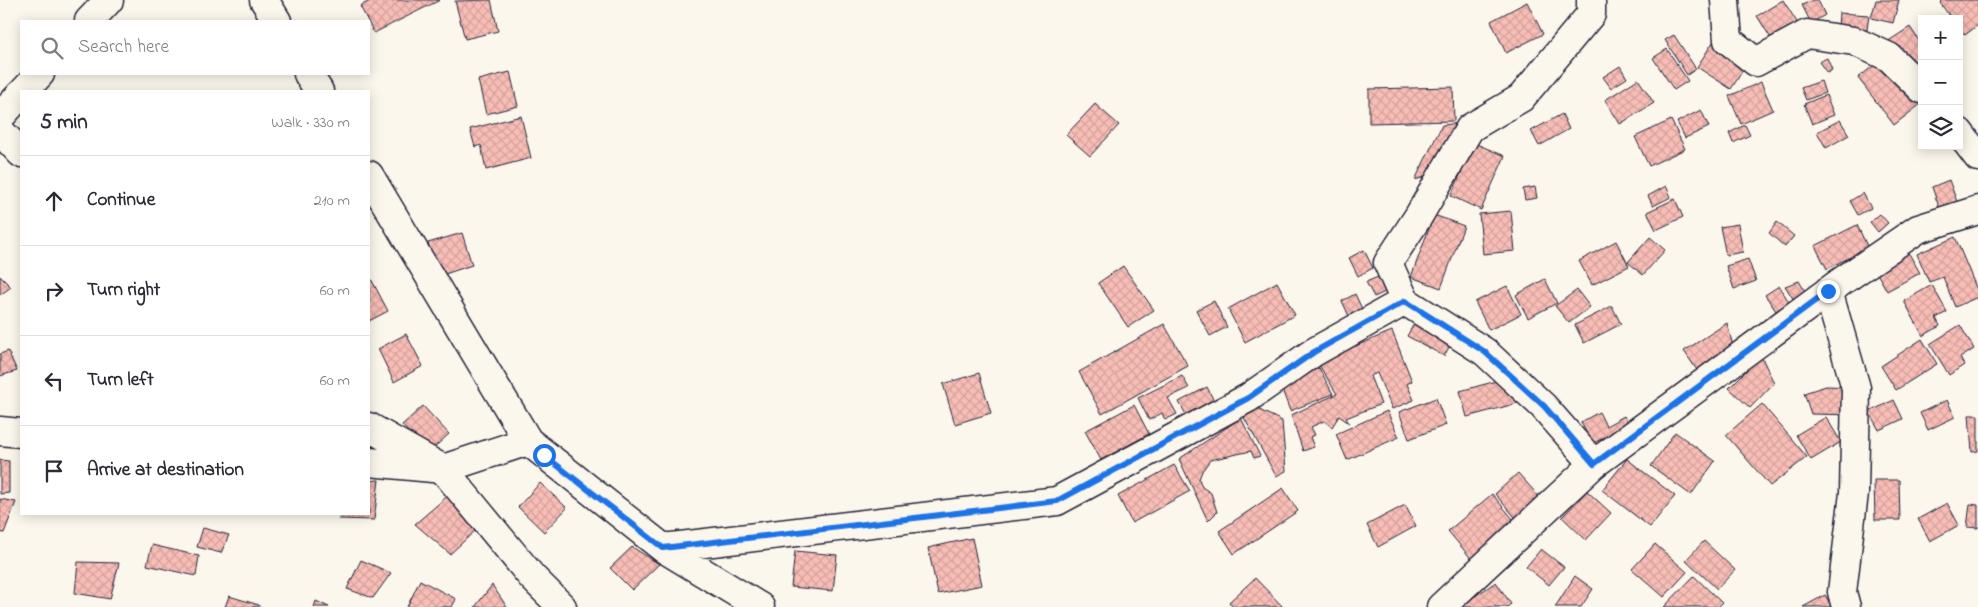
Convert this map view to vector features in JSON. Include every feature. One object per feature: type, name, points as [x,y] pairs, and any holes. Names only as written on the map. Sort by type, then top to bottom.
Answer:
[{"type":"street","points":[[91,20],[109,0]]},
{"type":"street","points":[[264,0],[276,20]]},
{"type":"street","points":[[1591,0],[1591,14],[1521,98],[1470,128],[1418,217],[1388,263],[1405,301],[1485,352],[1544,406],[1594,464]]},
{"type":"street","points":[[1726,0],[1728,40],[1756,62],[1808,34],[1854,40],[1889,58],[1918,85]]},
{"type":"street","points":[[25,90],[39,75]]},
{"type":"street","points":[[309,75],[317,90]]},
{"type":"street","points":[[0,117],[20,95]]},
{"type":"street","points":[[0,131],[20,152]]},
{"type":"street","points":[[1963,137],[1978,158]]},
{"type":"street","points":[[370,177],[528,441],[663,548],[760,607]]},
{"type":"street","points":[[1441,607],[1594,464],[1828,291],[1918,229],[1978,210]]},
{"type":"street","points":[[1828,291],[1856,388],[1854,493],[1842,592],[1846,607]]},
{"type":"street","points":[[663,548],[1057,501],[1248,398],[1314,352],[1405,301]]},
{"type":"street","points":[[370,428],[443,469],[532,577],[562,607]]},
{"type":"street","points":[[0,431],[20,433]]},
{"type":"street","points":[[370,462],[443,469],[528,441]]},
{"type":"building","points":[[372,0],[440,0],[374,33],[370,25],[370,20],[367,20],[360,6]]},
{"type":"building","points":[[491,0],[498,31],[465,39],[455,1]]},
{"type":"building","points":[[1783,0],[1800,27],[1774,43],[1757,16]]},
{"type":"building","points":[[1818,0],[1825,15],[1811,23],[1802,5]]},
{"type":"building","points":[[1876,0],[1899,0],[1893,23],[1871,18]]},
{"type":"building","points":[[1943,0],[1978,0],[1978,25],[1965,35],[1963,33],[1963,15],[1949,15],[1940,3]]},
{"type":"building","points":[[1527,2],[1543,34],[1506,53],[1491,21]]},
{"type":"building","points":[[1839,13],[1869,15],[1867,30],[1838,27]]},
{"type":"building","points":[[1910,27],[1918,39],[1918,68],[1909,74],[1887,42]]},
{"type":"building","points":[[1674,35],[1696,69],[1687,75],[1665,40]]},
{"type":"building","points":[[1713,42],[1747,64],[1731,89],[1697,67]]},
{"type":"building","points":[[1667,49],[1688,81],[1674,90],[1653,58]]},
{"type":"building","points":[[1887,55],[1918,95],[1918,106],[1894,125],[1858,78]]},
{"type":"building","points":[[1827,58],[1832,70],[1827,73],[1819,62]]},
{"type":"building","points":[[1620,66],[1627,78],[1611,88],[1603,77]]},
{"type":"building","points":[[510,72],[518,106],[486,114],[478,80]]},
{"type":"building","points":[[1638,79],[1654,103],[1620,124],[1605,100]]},
{"type":"building","points":[[1821,81],[1825,93],[1806,100],[1801,88]]},
{"type":"building","points":[[1761,82],[1773,110],[1741,124],[1729,96]]},
{"type":"building","points":[[1453,87],[1454,121],[1369,123],[1369,89]]},
{"type":"building","points":[[1826,95],[1834,115],[1812,124],[1804,104]]},
{"type":"building","points":[[1095,104],[1119,125],[1090,156],[1066,135]]},
{"type":"building","points":[[1701,110],[1709,127],[1685,138],[1677,122]]},
{"type":"building","points":[[1562,114],[1569,129],[1539,146],[1531,131]]},
{"type":"building","points":[[521,116],[531,158],[486,170],[481,145],[475,147],[470,129]]},
{"type":"building","points":[[1671,120],[1685,149],[1649,166],[1635,137]]},
{"type":"building","points":[[1840,120],[1849,135],[1826,148],[1817,132]]},
{"type":"building","points":[[1469,122],[1432,175],[1415,180],[1442,125]]},
{"type":"building","points":[[1745,125],[1750,135],[1733,143],[1729,133]]},
{"type":"building","points":[[1474,143],[1505,156],[1481,210],[1451,196]]},
{"type":"building","points":[[1949,180],[1960,210],[1942,216],[1932,187]]},
{"type":"building","points":[[1666,186],[1671,197],[1653,206],[1648,196]]},
{"type":"building","points":[[1535,187],[1537,198],[1525,200],[1523,189]]},
{"type":"building","points":[[1863,193],[1871,208],[1858,215],[1850,201]]},
{"type":"building","points":[[1675,199],[1683,217],[1656,230],[1647,212]]},
{"type":"building","points":[[1511,211],[1515,251],[1483,254],[1479,214]]},
{"type":"building","points":[[1880,214],[1888,223],[1878,232],[1870,222]]},
{"type":"building","points":[[1434,215],[1464,226],[1441,288],[1411,277]]},
{"type":"building","points":[[1777,222],[1794,236],[1785,247],[1769,233]]},
{"type":"building","points":[[1738,224],[1743,252],[1726,255],[1720,227]]},
{"type":"building","points":[[1857,225],[1868,248],[1827,269],[1815,246]]},
{"type":"building","points":[[462,233],[472,265],[439,276],[428,243]]},
{"type":"building","points":[[1650,237],[1665,250],[1643,275],[1628,262]]},
{"type":"building","points":[[1955,237],[1978,292],[1978,297],[1955,307],[1943,277],[1929,282],[1917,254]]},
{"type":"building","points":[[1616,241],[1629,266],[1592,285],[1579,261]]},
{"type":"building","points":[[1364,250],[1373,268],[1358,276],[1349,258]]},
{"type":"building","points":[[1907,250],[1920,273],[1887,291],[1874,268]]},
{"type":"building","points":[[1748,259],[1756,281],[1734,289],[1726,266]]},
{"type":"building","points":[[1123,266],[1154,310],[1128,327],[1098,283]]},
{"type":"building","points":[[0,276],[11,287],[0,295]]},
{"type":"building","points":[[370,277],[388,311],[370,320]]},
{"type":"building","points":[[1378,277],[1385,292],[1374,297],[1366,282]]},
{"type":"building","points":[[1545,279],[1557,303],[1528,318],[1516,295]]},
{"type":"building","points":[[1799,281],[1806,293],[1794,300],[1785,286]]},
{"type":"building","points":[[1277,282],[1295,315],[1245,342],[1228,309]]},
{"type":"building","points":[[1932,285],[1947,312],[1936,318],[1940,326],[1923,336],[1904,301]]},
{"type":"building","points":[[1507,286],[1521,314],[1489,330],[1475,302]]},
{"type":"building","points":[[1779,286],[1789,302],[1776,311],[1765,295]]},
{"type":"building","points":[[1577,290],[1590,307],[1569,323],[1555,306]]},
{"type":"building","points":[[1355,294],[1362,309],[1349,316],[1342,301]]},
{"type":"building","points":[[1214,301],[1227,327],[1210,336],[1196,310]]},
{"type":"building","points":[[1612,306],[1621,324],[1584,343],[1575,325]]},
{"type":"building","points":[[1415,322],[1452,342],[1444,356],[1407,336]]},
{"type":"building","points":[[1727,323],[1734,350],[1699,373],[1684,351]]},
{"type":"building","points":[[1164,324],[1188,366],[1102,414],[1079,372]]},
{"type":"building","points":[[1960,325],[1974,349],[1960,358],[1964,365],[1949,375],[1930,344]]},
{"type":"building","points":[[1392,331],[1412,381],[1407,384],[1414,400],[1392,409],[1377,373],[1370,376],[1381,404],[1346,418],[1349,423],[1339,416],[1332,427],[1324,421],[1311,427],[1315,435],[1310,437],[1314,447],[1303,451],[1291,415],[1337,394],[1317,362]]},
{"type":"building","points":[[406,334],[423,366],[394,382],[378,349]]},
{"type":"building","points":[[1922,339],[1937,364],[1896,390],[1881,366]]},
{"type":"building","points":[[8,351],[17,371],[0,376],[0,354]]},
{"type":"building","points":[[1761,356],[1774,383],[1750,408],[1729,388]]},
{"type":"building","points":[[1319,368],[1333,394],[1290,411],[1281,387]]},
{"type":"building","points":[[979,373],[991,413],[955,424],[943,384]]},
{"type":"building","points":[[1182,376],[1189,388],[1168,398],[1177,414],[1165,420],[1162,413],[1149,420],[1138,398]]},
{"type":"building","points":[[1511,377],[1518,403],[1467,417],[1460,391]]},
{"type":"building","points":[[1826,386],[1855,387],[1854,415],[1811,414],[1804,393]]},
{"type":"building","points":[[1207,387],[1216,405],[1189,420],[1179,402]]},
{"type":"building","points":[[1436,398],[1446,425],[1409,439],[1399,412]]},
{"type":"building","points":[[1894,400],[1903,419],[1879,430],[1869,412]]},
{"type":"building","points":[[1947,400],[1955,417],[1928,430],[1920,413]]},
{"type":"building","points":[[1762,404],[1807,457],[1770,486],[1726,435]]},
{"type":"building","points":[[1134,405],[1149,434],[1101,460],[1085,431]]},
{"type":"building","points":[[423,406],[449,434],[428,453],[402,425]]},
{"type":"building","points":[[1251,406],[1282,421],[1286,471],[1276,476],[1241,412]]},
{"type":"building","points":[[1387,411],[1399,437],[1347,460],[1336,434]]},
{"type":"building","points":[[1599,412],[1606,426],[1624,416],[1629,424],[1592,444],[1581,422]]},
{"type":"building","points":[[1969,415],[1978,415],[1978,451],[1972,452]]},
{"type":"building","points":[[1826,417],[1841,442],[1811,460],[1796,435]]},
{"type":"building","points":[[1241,418],[1260,456],[1254,458],[1251,451],[1210,460],[1199,479],[1202,487],[1211,493],[1217,512],[1208,521],[1179,459]]},
{"type":"building","points":[[1675,432],[1715,461],[1691,495],[1651,466]]},
{"type":"building","points":[[1627,459],[1675,496],[1650,527],[1602,490]]},
{"type":"building","points":[[0,460],[9,461],[9,493],[0,494]]},
{"type":"building","points":[[1174,465],[1190,491],[1132,523],[1118,496]]},
{"type":"building","points":[[1518,473],[1543,501],[1520,523],[1495,494]]},
{"type":"building","points":[[379,480],[374,520],[339,519],[340,515],[370,515],[370,481]]},
{"type":"building","points":[[1874,480],[1899,480],[1900,520],[1875,520]]},
{"type":"building","points":[[540,483],[567,508],[544,532],[518,507]]},
{"type":"building","points":[[1283,488],[1298,511],[1234,554],[1219,531]]},
{"type":"building","points":[[1587,491],[1611,513],[1586,540],[1562,517]]},
{"type":"building","points":[[451,493],[478,528],[450,554],[415,524]]},
{"type":"building","points":[[1492,494],[1518,525],[1474,562],[1448,531]]},
{"type":"building","points":[[0,499],[16,502],[4,533],[0,532]]},
{"type":"building","points":[[1947,503],[1959,525],[1930,541],[1918,519]]},
{"type":"building","points":[[1970,504],[1978,505],[1978,528],[1967,527]]},
{"type":"building","points":[[1405,505],[1416,526],[1378,547],[1367,525]]},
{"type":"building","points":[[203,528],[229,535],[221,553],[197,547]]},
{"type":"building","points":[[972,538],[982,585],[938,594],[928,548]]},
{"type":"building","points":[[1704,541],[1735,570],[1717,589],[1686,560]]},
{"type":"building","points":[[1655,544],[1687,572],[1664,597],[1632,569]]},
{"type":"building","points":[[152,545],[199,556],[196,576],[147,565]]},
{"type":"building","points":[[632,547],[659,564],[632,590],[610,568]]},
{"type":"building","points":[[1541,549],[1564,567],[1549,585],[1526,567]]},
{"type":"building","points":[[795,551],[837,555],[833,591],[791,587]]},
{"type":"building","points":[[361,560],[391,573],[373,598],[347,589]]},
{"type":"building","points":[[78,562],[119,563],[110,599],[75,593]]},
{"type":"building","points":[[1575,576],[1593,589],[1581,607],[1555,607]]},
{"type":"building","points":[[1694,576],[1722,603],[1718,607],[1664,607]]},
{"type":"building","points":[[1255,578],[1283,607],[1233,607],[1229,602]]},
{"type":"building","points":[[420,580],[456,599],[452,607],[407,607]]},
{"type":"building","points":[[1496,582],[1511,604],[1507,607],[1459,607]]},
{"type":"building","points":[[492,585],[507,607],[475,607]]},
{"type":"building","points":[[1825,595],[1832,607],[1803,607]]},
{"type":"building","points":[[229,596],[259,605],[259,607],[225,607]]},
{"type":"building","points":[[316,601],[329,607],[314,607]]},
{"type":"route","points":[[544,455],[663,548],[1057,501],[1248,398],[1314,352],[1405,301],[1485,352],[1544,406],[1594,464],[1828,291]]}]
